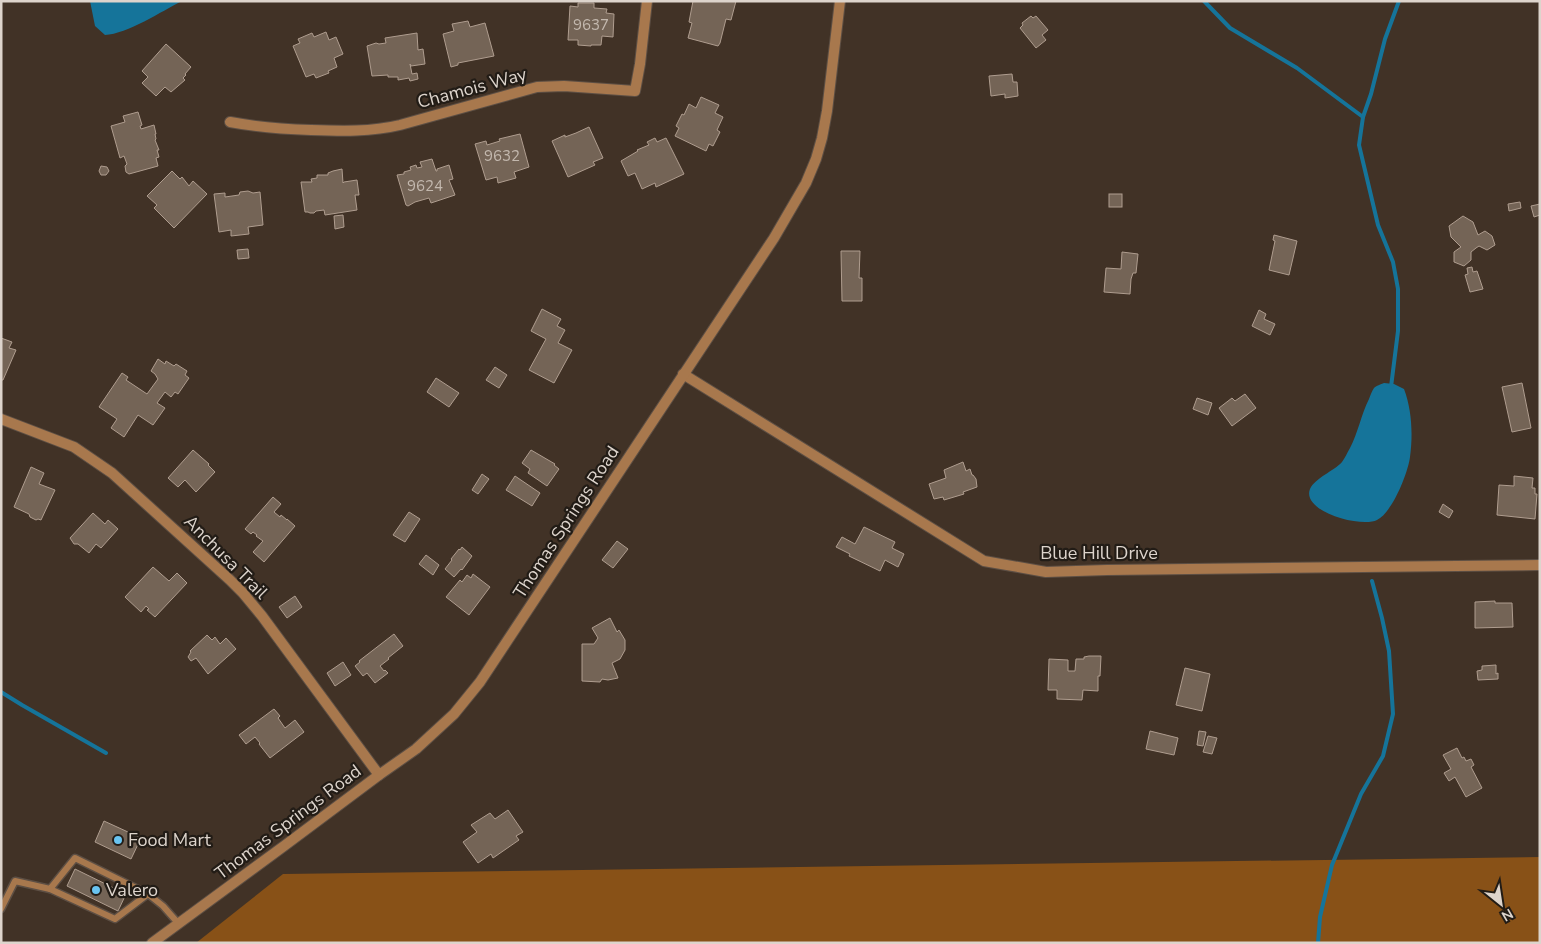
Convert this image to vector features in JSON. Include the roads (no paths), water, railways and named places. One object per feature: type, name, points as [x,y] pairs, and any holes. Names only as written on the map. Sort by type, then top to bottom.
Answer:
[{"type":"street","name":"Chamois Way","points":[[230,122],[283,129],[364,131],[400,125],[537,87],[564,86],[634,91],[640,64],[647,1]]},
{"type":"street","name":"Thomas Springs Road","points":[[152,943],[423,743],[444,725],[466,700],[491,666],[774,238],[806,183],[816,159],[827,111],[840,1]]},
{"type":"street","name":"Blue Hill Drive","points":[[683,374],[984,561],[1046,572],[1540,565]]},
{"type":"street","name":"Anchusa Trail","points":[[1,419],[74,447],[92,458],[112,473],[230,580],[262,616],[379,774]]},
{"type":"lane","points":[[50,889],[74,858],[148,894],[163,906],[178,923]]},
{"type":"lane","points":[[1,909],[14,881],[50,889],[116,919],[148,894]]},
{"type":"water","points":[[90,1],[182,1],[124,31],[105,35],[95,26]]},
{"type":"water","points":[[1384,383],[1394,384],[1404,389],[1409,405],[1412,431],[1411,449],[1409,464],[1403,482],[1394,501],[1383,516],[1377,520],[1359,522],[1334,516],[1315,505],[1310,497],[1310,489],[1316,481],[1343,460],[1353,442],[1374,388]]},
{"type":"waterway","points":[[1204,1],[1230,28],[1297,68],[1363,117]]},
{"type":"waterway","points":[[1391,387],[1398,331],[1398,289],[1393,262],[1378,225],[1359,145],[1363,117],[1385,39],[1399,1]]},
{"type":"waterway","points":[[1318,943],[1320,917],[1332,865],[1361,794],[1383,756],[1393,714],[1389,651],[1372,581]]},
{"type":"waterway","points":[[1,692],[106,753]]},
{"type":"place","name":"Food Mart","points":[[118,840]]},
{"type":"place","name":"Valero","points":[[96,890]]}]
